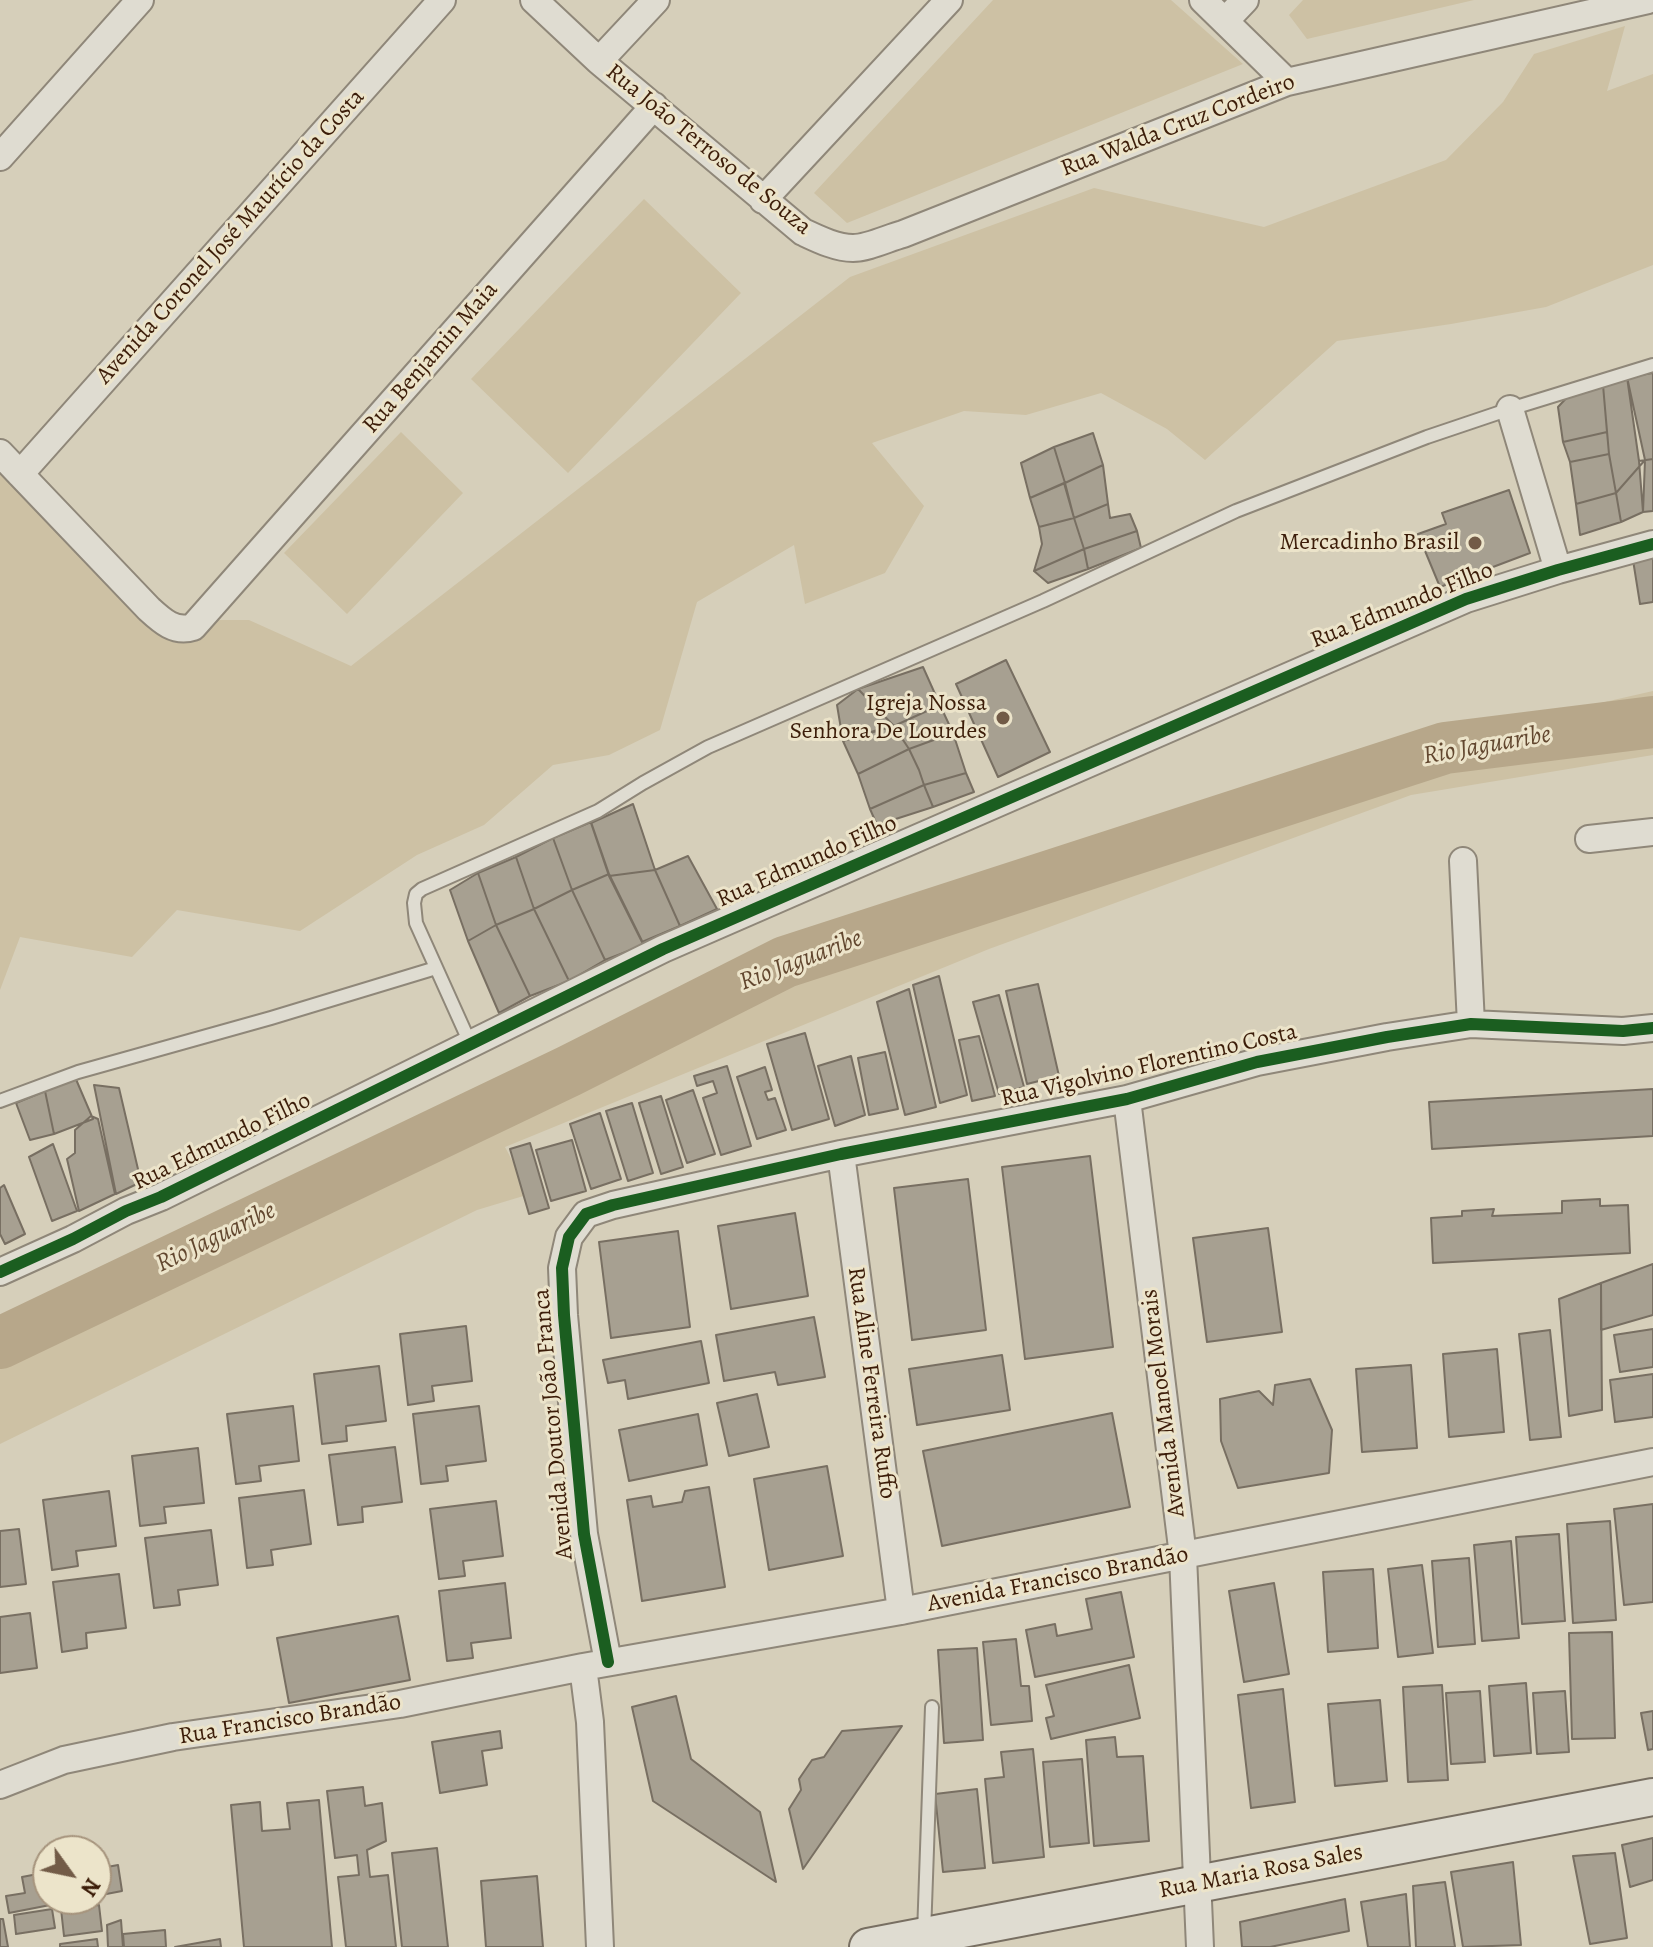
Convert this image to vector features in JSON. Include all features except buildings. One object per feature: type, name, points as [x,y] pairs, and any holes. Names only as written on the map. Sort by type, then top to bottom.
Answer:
[{"type":"main road","name":"Rua Maria Rosa Sales","points":[[868,1947],[1653,1797]]},
{"type":"street","points":[[0,157],[140,0]]},
{"type":"street","name":"Avenida Coronel José Maurício da Costa","points":[[20,474],[442,0]]},
{"type":"street","name":"Rua João Terroso de Souza","points":[[534,0],[599,61],[803,232],[817,239],[854,248],[903,234]]},
{"type":"street","points":[[599,61],[656,0]]},
{"type":"street","points":[[763,200],[949,0]]},
{"type":"street","points":[[1203,0],[1287,82]]},
{"type":"street","points":[[1225,21],[1245,0]]},
{"type":"street","name":"Rua Walda Cruz Cordeiro","points":[[903,234],[1287,82],[1648,0]]},
{"type":"street","name":"Rua Benjamin Maia","points":[[20,474],[164,622],[183,630],[189,629],[654,106]]},
{"type":"street","points":[[1510,409],[1558,570]]},
{"type":"street","points":[[0,453],[20,474]]},
{"type":"street","name":"Rua Edmundo Filho","points":[[0,1272],[215,1171],[663,949],[1466,599],[1653,544]]},
{"type":"street","points":[[1589,839],[1653,832]]},
{"type":"street","points":[[1463,861],[1471,1024]]},
{"type":"street","name":"Rua Vigolvino Florentino Costa","points":[[613,1205],[841,1154],[1127,1099],[1257,1062],[1387,1037],[1471,1024],[1623,1031],[1653,1028]]},
{"type":"street","name":"Avenida Manoel Morais","points":[[1127,1099],[1183,1556],[1200,1947]]},
{"type":"street","name":"Rua Aline Ferreira Ruffo","points":[[841,1154],[901,1611]]},
{"type":"street","name":"Avenida Doutor João Franca","points":[[596,1665],[562,1268],[569,1237],[586,1214],[613,1205]]},
{"type":"street","name":"Avenida Francisco Brandão","points":[[596,1665],[901,1611],[1653,1462]]},
{"type":"street","points":[[596,1665],[590,1722],[600,1947]]},
{"type":"street","name":"Rua Francisco Brandão","points":[[0,1785],[64,1760],[173,1737],[400,1704],[596,1665]]},
{"type":"lane","points":[[470,1043],[416,923],[414,903],[416,894],[422,889],[598,811],[708,747],[1029,608],[1236,511],[1427,437],[1653,365]]},
{"type":"lane","points":[[0,1101],[78,1072],[436,968]]},
{"type":"lane","points":[[924,1938],[932,1707]]},
{"type":"shaded area","points":[[993,0],[1171,0],[1243,64],[847,223],[814,193]]},
{"type":"shaded area","points":[[1303,0],[1474,0],[1307,39],[1289,15]]},
{"type":"shaded area","points":[[1625,26],[1607,91],[1653,74],[1653,265],[1546,307],[1337,341],[1205,460],[1167,429],[1101,393],[1026,415],[964,411],[872,443],[924,506],[885,573],[805,604],[794,545],[697,602],[660,730],[609,755],[553,765],[484,825],[417,855],[300,931],[177,910],[132,957],[20,937],[0,990],[0,466],[179,620],[249,620],[351,666],[850,277],[1094,188],[1264,227],[1446,160],[1503,102],[1534,54]]},
{"type":"shaded area","points":[[644,199],[741,293],[568,473],[471,379]]},
{"type":"shaded area","points":[[401,432],[463,493],[347,614],[284,553]]},
{"type":"shaded area","points":[[1653,691],[1653,755],[1411,795],[989,949],[505,1147],[530,1194],[477,1210],[0,1444],[0,1332],[841,927],[1275,777]]},
{"type":"waterway","name":"Rio Jaguaribe","points":[[0,1343],[569,1071],[785,962],[1445,748],[1653,722]]},
{"type":"cycle path","points":[[0,1272],[161,1197],[663,949],[1466,599],[1653,544]]},
{"type":"cycle path","points":[[608,1662],[584,1534],[564,1315],[562,1268],[569,1237],[586,1214],[613,1205],[841,1154],[1127,1099],[1257,1062],[1387,1037],[1471,1024],[1623,1031],[1653,1028]]},
{"type":"place","name":"Mercadinho Brasil","points":[[1475,543]]},
{"type":"place","name":"Igreja Nossa Senhora De Lourdes","points":[[1003,718]]}]
